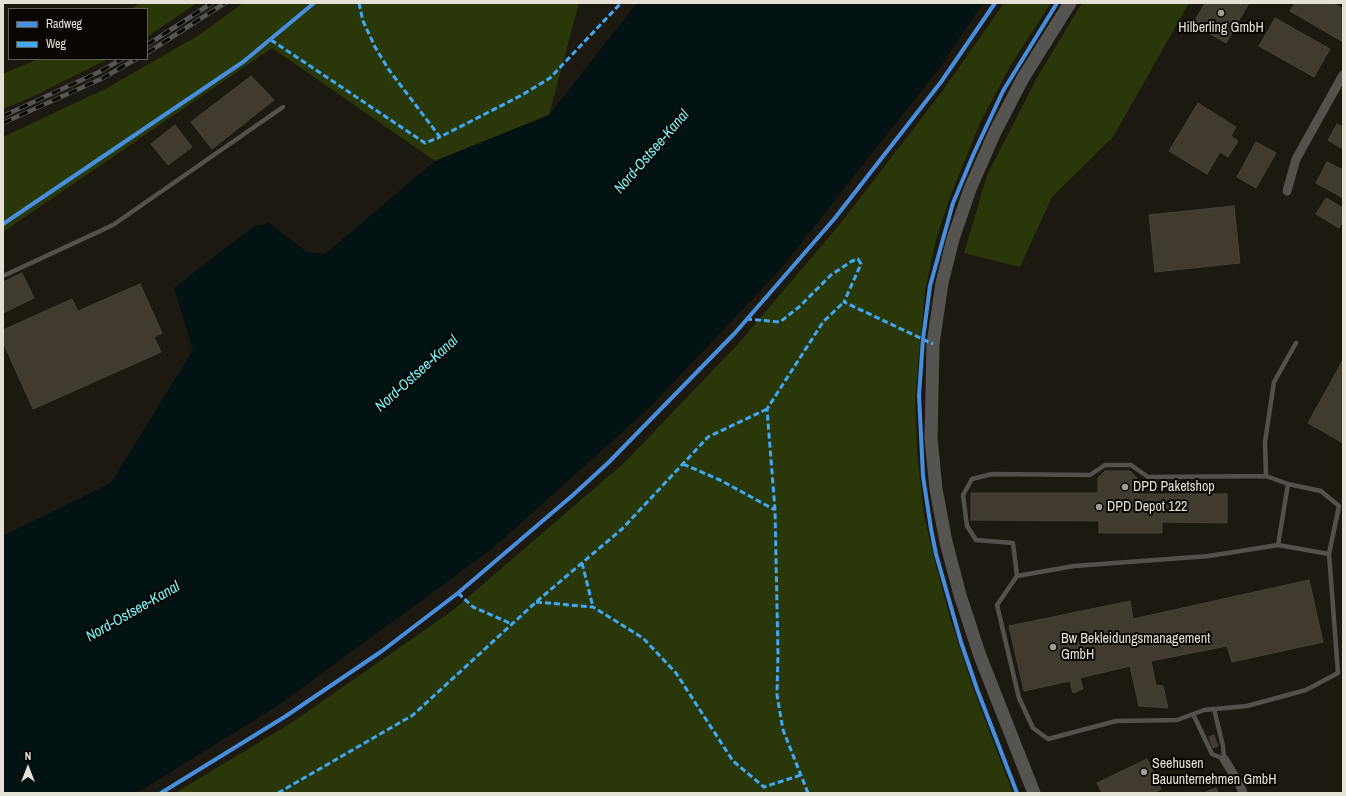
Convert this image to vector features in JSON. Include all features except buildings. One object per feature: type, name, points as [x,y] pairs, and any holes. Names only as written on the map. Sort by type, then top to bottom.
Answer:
[{"type":"main road","points":[[1034,793],[980,656],[946,542],[936,489],[931,438],[933,344],[942,283],[953,238],[970,189],[995,132],[1023,78],[1070,3]]},
{"type":"street","points":[[1287,191],[1296,159],[1343,75]]},
{"type":"street","points":[[1224,759],[1239,783],[1243,793]]},
{"type":"lane","points":[[3,276],[113,225],[283,107]]},
{"type":"lane","points":[[1266,476],[1265,442],[1274,382],[1296,343]]},
{"type":"lane","points":[[1105,465],[1131,465],[1148,477],[1266,476],[1288,484],[1321,491],[1339,506],[1329,554],[1338,673],[1306,690],[1247,706],[1214,709],[1177,720],[1116,721],[1048,739],[1033,728],[1019,698],[998,605],[1017,576],[1014,543],[976,540],[967,526],[963,495],[972,479],[992,474],[1090,475],[1105,465]]},
{"type":"lane","points":[[1278,545],[1288,484]]},
{"type":"lane","points":[[1017,576],[1074,566],[1209,556],[1278,545],[1329,554]]},
{"type":"lane","points":[[1193,714],[1212,754],[1224,759],[1223,746],[1214,709]]},
{"type":"green space","points":[[140,3],[197,3],[148,36],[148,8],[132,8]]},
{"type":"green space","points":[[243,3],[579,3],[549,115],[435,161],[272,48],[3,232],[3,137],[109,87],[199,35]]},
{"type":"green space","points":[[1004,3],[1051,3],[1012,63],[980,123],[950,197],[937,236],[925,291],[915,399],[917,451],[924,515],[933,554],[950,618],[974,691],[1013,793],[175,793],[291,723],[452,611],[625,462],[738,344],[840,224],[944,89]]},
{"type":"green space","points":[[1082,3],[1189,3],[1113,137],[1052,197],[1020,267],[964,253],[987,175],[1039,74]]},
{"type":"green space","points":[[36,60],[106,60],[30,98],[3,109],[3,74]]},
{"type":"water","name":"Nord-Ostsee-Kanal","points":[[637,3],[983,3],[938,70],[778,272],[651,406],[492,549],[277,706],[137,793],[3,793],[3,536],[111,483],[193,350],[174,288],[253,227],[269,223],[307,252],[325,254],[435,161],[549,115]]},
{"type":"railway","points":[[148,44],[212,3]]},
{"type":"railway","points":[[148,52],[225,3]]},
{"type":"railway","points":[[3,116],[99,72],[120,60]]},
{"type":"railway","points":[[3,123],[103,78],[134,60]]},
{"type":"marked path","points":[[359,3],[363,21],[375,47],[389,70],[440,137],[522,95],[550,78],[621,3]]},
{"type":"marked path","points":[[271,40],[425,143],[440,137]]},
{"type":"marked path","points":[[746,319],[780,322],[799,307],[831,275],[852,261],[858,259],[861,264],[844,302],[933,344]]},
{"type":"marked path","points":[[808,793],[783,730],[777,695],[778,653],[775,510],[767,409],[823,322],[844,302]]},
{"type":"marked path","points":[[278,793],[413,715],[536,602],[622,529],[708,437],[767,409]]},
{"type":"marked path","points":[[683,464],[720,480],[775,510]]},
{"type":"marked path","points":[[582,563],[593,607]]},
{"type":"marked path","points":[[458,593],[473,607],[512,624]]},
{"type":"marked path","points":[[536,602],[593,607],[643,638],[676,673],[733,761],[764,787],[801,775]]},
{"type":"cycle path","points":[[3,224],[243,62],[314,3]]},
{"type":"cycle path","points":[[161,793],[286,716],[382,651],[458,593],[573,495],[609,462],[735,333],[835,218],[941,82],[995,3]]},
{"type":"cycle path","points":[[1017,793],[977,689],[961,642],[936,554],[923,476],[919,395],[923,339],[930,286],[953,203],[974,153],[1003,91],[1057,3]]},
{"type":"place","name":"Hilberling GmbH","points":[[1221,13]]},
{"type":"place","name":"DPD Paketshop","points":[[1125,487]]},
{"type":"place","name":"DPD Depot 122","points":[[1099,507]]},
{"type":"place","name":"Bw Bekleidungsmanagement GmbH","points":[[1053,647]]},
{"type":"place","name":"Seehusen Bauunternehmen GmbH","points":[[1144,772]]}]
